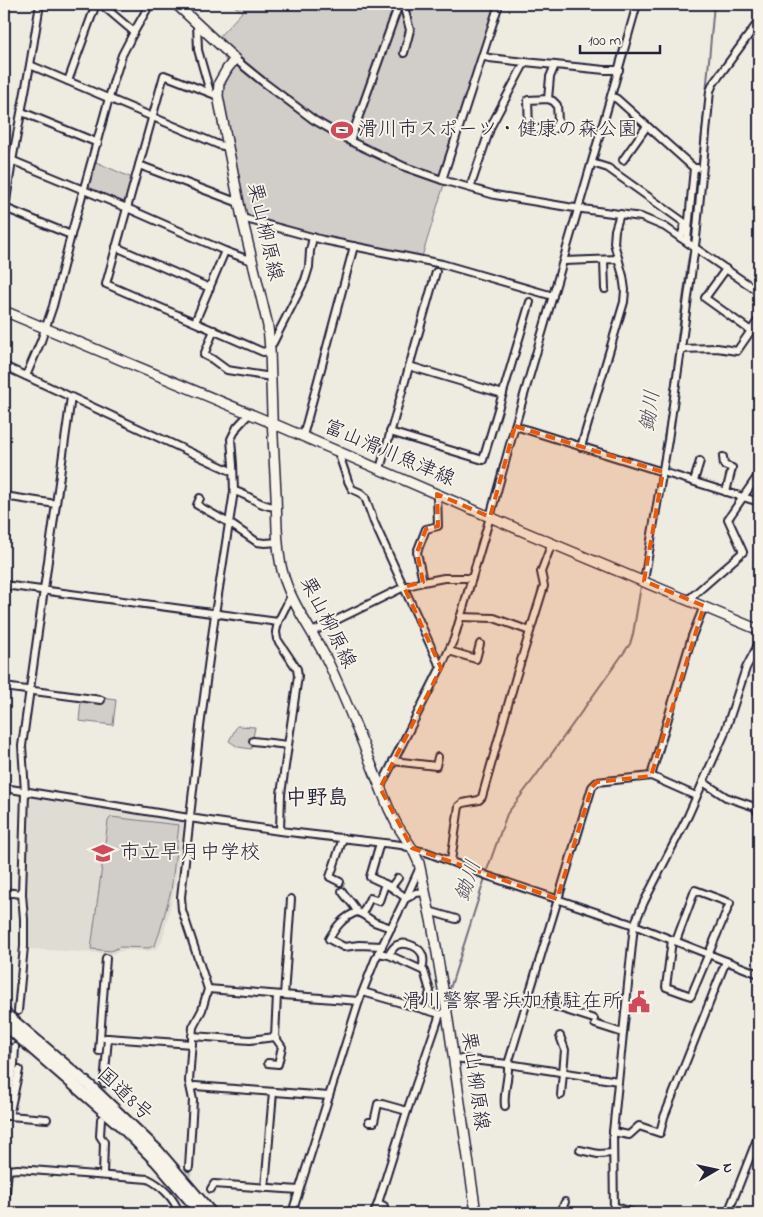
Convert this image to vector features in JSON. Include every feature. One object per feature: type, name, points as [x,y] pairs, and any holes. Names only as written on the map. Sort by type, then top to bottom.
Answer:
[{"type":"highway","name":"国道8号","points":[[4,1013],[90,1086],[150,1144],[211,1213]]},
{"type":"highway","name":"国道8号","points":[[4,1024],[120,1125],[156,1161],[201,1213]]},
{"type":"main road","points":[[176,4],[236,59]]},
{"type":"main road","name":"栗山柳原線","points":[[236,59],[227,69],[214,94],[228,147],[242,218],[268,326],[278,542],[282,569],[291,596],[327,659],[342,692],[380,788],[397,825],[412,848],[420,866],[429,911],[443,1014],[453,1058],[476,1213]]},
{"type":"main road","name":"富山滑川魚津線","points":[[4,311],[759,630]]},
{"type":"street","points":[[38,4],[30,65],[5,208],[71,236]]},
{"type":"street","points":[[68,81],[96,4]]},
{"type":"street","points":[[101,4],[134,32]]},
{"type":"street","points":[[26,376],[42,341],[53,306],[122,55],[150,4]]},
{"type":"street","points":[[350,142],[398,4]]},
{"type":"street","points":[[403,4],[410,30],[404,53]]},
{"type":"street","points":[[442,180],[498,4]]},
{"type":"street","points":[[380,788],[454,640],[637,4]]},
{"type":"street","points":[[684,239],[698,169],[710,91],[713,84],[759,21]]},
{"type":"street","points":[[197,24],[198,50],[214,94]]},
{"type":"street","points":[[482,56],[525,62],[619,70]]},
{"type":"street","points":[[236,59],[314,120],[350,142],[442,180],[496,195],[649,220],[684,239],[759,292]]},
{"type":"street","points":[[470,188],[491,126],[525,62]]},
{"type":"street","points":[[30,65],[109,100],[228,147]]},
{"type":"street","points":[[548,99],[550,77],[555,65]]},
{"type":"street","points":[[214,94],[164,75],[106,284],[263,352],[270,348],[305,280],[310,267],[310,251],[313,237]]},
{"type":"street","points":[[611,96],[617,99],[698,169]]},
{"type":"street","points":[[548,99],[557,106],[558,122],[554,129],[529,129],[528,100],[548,99]]},
{"type":"street","points":[[22,112],[98,143]]},
{"type":"street","points":[[623,160],[647,126]]},
{"type":"street","points":[[4,157],[224,251],[252,261]]},
{"type":"street","points":[[592,164],[608,168],[685,223],[684,239]]},
{"type":"street","points":[[139,165],[239,203]]},
{"type":"street","points":[[644,581],[660,471],[681,349],[694,246],[698,169]]},
{"type":"street","points":[[581,446],[624,302],[625,290],[614,243],[615,230],[620,214]]},
{"type":"street","points":[[242,218],[313,237],[442,264],[554,296]]},
{"type":"street","points":[[302,436],[354,246]]},
{"type":"street","points":[[116,247],[210,288]]},
{"type":"street","points":[[195,322],[224,251]]},
{"type":"street","points":[[564,261],[618,259]]},
{"type":"street","points":[[604,260],[605,289]]},
{"type":"street","points":[[726,269],[705,298],[751,331]]},
{"type":"street","points":[[380,469],[436,272]]},
{"type":"street","points":[[390,432],[483,460],[530,302]]},
{"type":"street","points":[[681,349],[717,348],[737,351],[759,319]]},
{"type":"street","points":[[214,330],[204,355],[227,370],[270,376]]},
{"type":"street","points":[[4,366],[233,472]]},
{"type":"street","points":[[409,366],[503,394]]},
{"type":"street","points":[[18,1011],[24,946],[22,894],[25,792],[22,746],[71,397]]},
{"type":"street","points":[[189,1166],[193,1100],[189,1081],[192,1036],[193,1027],[202,1010],[208,990],[182,910],[181,896],[215,614],[234,491],[231,439],[237,427],[249,414]]},
{"type":"street","points":[[515,426],[759,502]]},
{"type":"street","points":[[338,452],[352,489],[365,497],[374,522],[438,662],[442,665]]},
{"type":"street","points":[[723,457],[724,465],[732,468],[726,492]]},
{"type":"street","points":[[694,481],[700,461]]},
{"type":"street","points":[[688,600],[743,552],[728,519],[759,474]]},
{"type":"street","points":[[234,491],[240,492],[270,507],[276,506]]},
{"type":"street","points":[[423,582],[417,552],[426,529],[438,526],[438,494]]},
{"type":"street","points":[[4,496],[56,504]]},
{"type":"street","points":[[200,498],[197,505],[257,542],[265,544],[278,542]]},
{"type":"street","points":[[451,861],[459,806],[463,803],[482,798],[544,586],[541,572],[552,543]]},
{"type":"street","points":[[312,632],[404,587],[444,578],[472,578]]},
{"type":"street","points":[[4,585],[278,622]]},
{"type":"street","points":[[280,831],[282,794],[298,676],[297,669],[277,639],[276,632],[278,622],[291,596]]},
{"type":"street","points":[[651,776],[692,636],[704,606]]},
{"type":"street","points":[[460,617],[494,618],[530,631]]},
{"type":"street","points":[[633,1213],[614,1210],[613,1132],[634,925],[688,816],[724,734],[746,668],[759,643]]},
{"type":"street","points":[[449,650],[476,659],[480,644]]},
{"type":"street","points":[[4,687],[101,700]]},
{"type":"street","points":[[253,741],[288,746]]},
{"type":"street","points":[[393,761],[436,766],[438,757]]},
{"type":"street","points":[[505,1106],[504,1097],[508,1064],[592,787],[597,782],[651,776],[696,796]]},
{"type":"street","points":[[702,782],[726,797],[755,807],[759,814]]},
{"type":"street","points":[[4,788],[189,818],[401,845],[634,925],[759,974]]},
{"type":"street","points":[[340,882],[330,877],[343,838]]},
{"type":"street","points":[[380,843],[370,877],[406,898]]},
{"type":"street","points":[[292,1213],[359,1001],[380,950],[420,866]]},
{"type":"street","points":[[398,878],[388,886],[379,901],[370,898],[359,913],[350,914],[343,919],[329,939],[344,946],[358,945],[380,950],[424,971],[430,991],[426,1010]]},
{"type":"street","points":[[695,890],[730,903],[691,996],[666,986],[674,940],[695,890]]},
{"type":"street","points":[[342,891],[359,913],[374,922],[391,928]]},
{"type":"street","points":[[4,892],[22,894]]},
{"type":"street","points":[[406,898],[416,893],[425,892]]},
{"type":"street","points":[[268,1062],[278,1064],[282,1047],[275,1036],[291,899]]},
{"type":"street","points":[[429,911],[456,919]]},
{"type":"street","points":[[389,954],[397,945],[403,944],[416,947],[423,955],[424,963],[422,970]]},
{"type":"street","points":[[104,1084],[106,958]]},
{"type":"street","points":[[613,1132],[629,1134],[639,1126],[660,1133],[664,1117],[726,961]]},
{"type":"street","points":[[208,990],[359,1001]]},
{"type":"street","points":[[363,992],[443,1014],[407,1111],[374,1213]]},
{"type":"street","points":[[528,998],[623,1033]]},
{"type":"street","points":[[192,1036],[250,1040],[275,1036]]},
{"type":"street","points":[[560,1036],[565,1050],[560,1095]]},
{"type":"street","points":[[104,1038],[192,1044]]},
{"type":"street","points":[[99,1051],[104,1038]]},
{"type":"street","points":[[4,1078],[11,1047],[14,1065],[6,1115]]},
{"type":"street","points":[[453,1058],[508,1064],[618,1081]]},
{"type":"street","points":[[6,1115],[18,1070]]},
{"type":"street","points":[[191,1088],[195,1086],[329,1096]]},
{"type":"street","points":[[265,1188],[273,1092]]},
{"type":"street","points":[[369,1122],[374,1122],[378,1104],[407,1111]]},
{"type":"street","points":[[6,1115],[47,1119]]},
{"type":"street","points":[[101,1119],[100,1136],[104,1142],[102,1175]]},
{"type":"street","points":[[728,1213],[759,1135]]},
{"type":"street","points":[[580,1150],[598,1154],[613,1153]]},
{"type":"street","points":[[4,1162],[8,1170],[4,1213]]},
{"type":"street","points":[[8,1170],[18,1169],[148,1179],[157,1184],[183,1212]]},
{"type":"street","points":[[211,1189],[214,1184],[299,1190]]},
{"type":"street","points":[[560,1213],[566,1202]]},
{"type":"street","points":[[378,1203],[384,1206],[385,1213]]},
{"type":"highlighted area","points":[[515,426],[663,472],[644,581],[704,606],[651,776],[597,782],[592,787],[557,899],[412,848],[380,788],[441,668],[404,587],[423,582],[417,552],[426,529],[438,526],[437,494],[490,517]]},
{"type":"shaded area","name":"滑川市スポーツ・健康の森公園","points":[[232,4],[499,4],[421,260],[242,218],[222,97],[224,86],[232,72],[215,41],[242,12]]},
{"type":"shaded area","points":[[96,162],[132,178],[125,205],[88,189]]},
{"type":"shaded area","points":[[82,695],[116,700],[113,725],[79,721]]},
{"type":"shaded area","points":[[237,726],[255,727],[251,749],[238,747],[229,741]]},
{"type":"shaded area","name":"市立早月中学校","points":[[33,797],[184,821],[174,891],[162,941],[156,949],[149,951],[125,950],[112,954],[29,949],[26,885],[28,799]]},
{"type":"shaded area","points":[[111,817],[179,825],[171,891],[155,945],[149,948],[120,947],[111,951],[91,949],[108,821]]},
{"type":"waterway","name":"鋤川","points":[[691,236],[714,4]]},
{"type":"waterway","name":"鋤川","points":[[645,557],[668,414],[690,252]]},
{"type":"waterway","name":"鋤川","points":[[486,873],[507,814],[630,644],[641,586]]},
{"type":"waterway","name":"鋤川","points":[[448,995],[485,878]]},
{"type":"waterway","name":"鋤川","points":[[382,1202],[413,1102]]},
{"type":"tunnel","points":[[15,1047],[18,1011]]},
{"type":"tunnel","points":[[101,1119],[104,1083]]},
{"type":"tunnel","points":[[187,1185],[189,1167]]},
{"type":"place","name":"滑川市スポーツ・健康の森公園","points":[[342,130]]},
{"type":"place","name":"市立早月中学校","points":[[103,853]]},
{"type":"place","name":"滑川警察署浜加積駐在所","points":[[639,1002]]},
{"type":"district","name":"中野島","points":[[317,799]]}]
